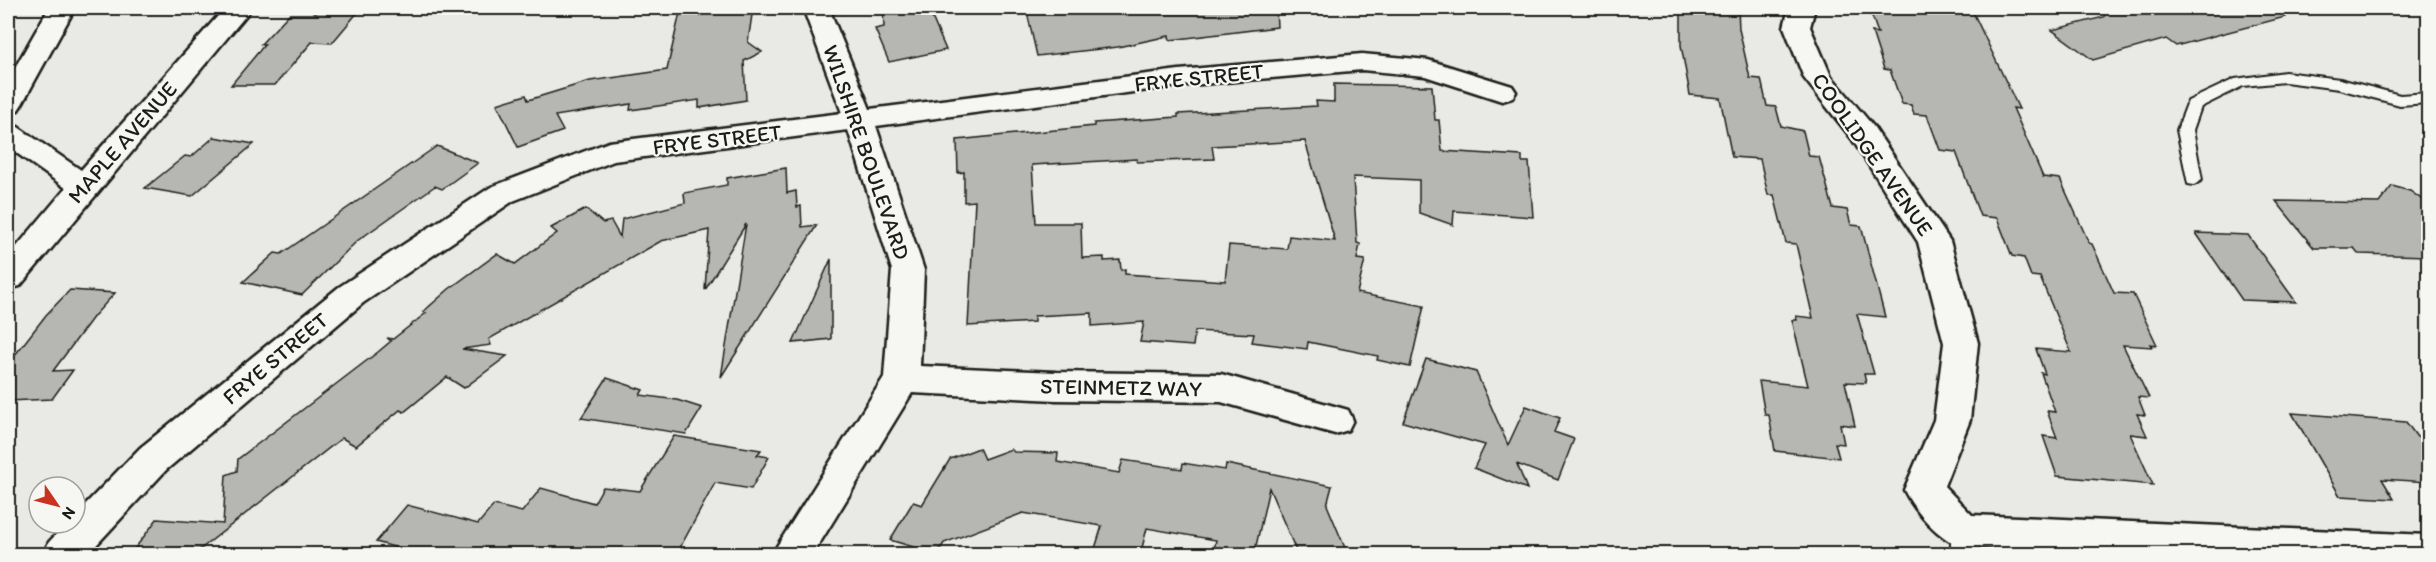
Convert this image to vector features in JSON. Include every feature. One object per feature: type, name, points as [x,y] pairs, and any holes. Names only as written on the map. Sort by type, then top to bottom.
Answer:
[{"type":"street","points":[[8,104],[62,8]]},
{"type":"street","name":"MAPLE AVENUE","points":[[8,278],[84,186],[239,8]]},
{"type":"street","name":"WILSHIRE BOULEVARD","points":[[792,555],[902,379],[908,270],[860,121],[819,16],[819,8]]},
{"type":"street","name":"COOLIDGE AVENUE","points":[[1802,8],[1797,27],[1818,78],[1863,134],[1934,241],[1961,343],[1952,420],[1923,490],[1962,543]]},
{"type":"street","name":"FRYE STREET","points":[[63,555],[153,459],[351,295],[502,194],[609,152],[1179,78],[1362,62],[1428,68],[1502,92]]},
{"type":"street","points":[[8,134],[84,186]]},
{"type":"street","name":"STEINMETZ WAY","points":[[902,379],[1056,386],[1221,388],[1335,420]]},
{"type":"street","points":[[1962,543],[2428,552]]},
{"type":"lane","points":[[2194,180],[2186,130],[2194,104],[2240,82],[2285,77],[2340,84],[2400,100],[2428,98]]},
{"type":"building","points":[[681,8],[753,8],[748,42],[762,52],[744,61],[746,100],[699,108],[699,100],[630,110],[631,104],[555,116],[563,131],[518,147],[497,104],[526,95],[528,100],[590,81],[667,70]]},
{"type":"building","points":[[883,8],[928,8],[946,50],[889,62],[875,29],[884,27]]},
{"type":"building","points":[[1026,8],[1276,8],[1277,27],[1170,40],[1169,36],[1118,47],[1037,56]]},
{"type":"building","points":[[1681,8],[1738,8],[1739,29],[1750,78],[1761,79],[1767,106],[1776,107],[1781,126],[1803,131],[1809,156],[1819,157],[1833,208],[1847,210],[1851,225],[1861,226],[1885,317],[1857,314],[1874,374],[1864,374],[1866,383],[1845,382],[1855,426],[1840,424],[1844,444],[1835,443],[1839,458],[1775,451],[1769,415],[1765,415],[1759,381],[1808,386],[1792,320],[1797,320],[1796,316],[1813,318],[1796,244],[1786,243],[1774,195],[1768,195],[1760,159],[1732,157],[1720,98],[1690,95],[1681,45]]},
{"type":"building","points":[[1869,8],[1971,8],[2019,109],[2013,108],[2043,177],[2060,179],[2114,293],[2133,294],[2157,345],[2150,344],[2152,347],[2123,345],[2149,398],[2138,397],[2145,415],[2137,414],[2147,436],[2130,434],[2153,485],[2057,476],[2043,436],[2057,438],[2047,411],[2055,412],[2041,373],[2045,374],[2036,349],[2071,352],[2040,277],[2031,276],[2024,258],[2012,256],[1997,218],[1980,216],[1956,152],[1940,150],[1927,115],[1914,114],[1911,105],[1902,104],[1890,70],[1884,69],[1872,32],[1878,33]]},
{"type":"building","points":[[2106,8],[2283,8],[2285,17],[2176,46],[2166,39],[2093,60],[2052,30],[2104,17]]},
{"type":"building","points":[[318,11],[358,12],[332,43],[312,42],[275,85],[231,85],[265,44],[261,44],[289,14],[315,14]]},
{"type":"building","points":[[1334,84],[1432,86],[1435,120],[1439,120],[1442,151],[1522,156],[1522,162],[1529,162],[1533,217],[1454,211],[1453,225],[1419,213],[1419,180],[1353,177],[1357,243],[1360,244],[1357,259],[1365,260],[1357,293],[1424,306],[1410,367],[1377,360],[1378,356],[1308,342],[1307,349],[1252,342],[1254,334],[1195,331],[1193,346],[1140,342],[1144,322],[1092,326],[1092,313],[1034,316],[1034,322],[968,326],[975,201],[964,202],[964,172],[958,173],[957,140],[1094,126],[1094,123],[1178,117],[1178,114],[1317,106],[1316,101],[1334,102]],"holes":[[[1305,141],[1335,241],[1289,236],[1287,249],[1229,245],[1225,281],[1125,274],[1125,269],[1121,270],[1120,260],[1104,261],[1104,257],[1082,258],[1081,223],[1036,223],[1032,165],[1137,159],[1137,162],[1214,159],[1212,146]]]},
{"type":"building","points":[[214,137],[254,144],[192,196],[145,188],[185,156],[191,157]]},
{"type":"building","points":[[437,146],[478,163],[442,189],[435,186],[357,241],[302,295],[243,282],[275,253],[281,254]]},
{"type":"building","points":[[786,168],[787,193],[796,191],[797,207],[801,206],[802,227],[817,225],[721,377],[746,224],[705,290],[709,230],[661,241],[489,339],[491,345],[462,349],[507,356],[464,388],[447,377],[404,412],[400,410],[356,446],[342,438],[193,555],[130,555],[157,519],[223,524],[226,475],[237,471],[238,459],[378,352],[391,341],[387,338],[393,339],[426,313],[423,312],[449,289],[497,254],[515,264],[557,233],[551,228],[586,209],[603,223],[611,221],[620,237],[622,219],[685,203],[684,193],[727,185],[727,178]]},
{"type":"building","points":[[2392,186],[2410,191],[2428,204],[2428,256],[2359,254],[2354,248],[2314,248],[2276,201],[2379,203]]},
{"type":"building","points":[[2196,233],[2248,235],[2296,302],[2242,300]]},
{"type":"building","points":[[831,259],[831,339],[793,343]]},
{"type":"building","points":[[70,290],[115,293],[94,316],[53,371],[73,370],[52,399],[8,401],[8,364],[46,315]]},
{"type":"building","points":[[1426,359],[1476,372],[1508,445],[1526,406],[1560,418],[1554,432],[1574,439],[1558,480],[1517,464],[1527,489],[1474,468],[1485,445],[1403,422]]},
{"type":"building","points":[[607,378],[643,390],[640,395],[677,400],[702,408],[686,434],[581,418]]},
{"type":"building","points":[[2292,413],[2406,422],[2417,437],[2428,438],[2428,482],[2382,479],[2394,499],[2340,496]]},
{"type":"building","points":[[674,436],[761,450],[757,455],[769,457],[751,489],[715,483],[676,555],[423,555],[376,542],[407,505],[478,524],[494,505],[522,512],[541,488],[594,503],[603,487],[640,491]]},
{"type":"building","points":[[979,448],[984,459],[1011,449],[1014,452],[1058,453],[1057,462],[1119,473],[1123,460],[1182,469],[1183,463],[1225,470],[1226,464],[1332,486],[1327,505],[1348,555],[1298,555],[1269,488],[1254,555],[1214,550],[1216,540],[1147,528],[1142,548],[1139,548],[1137,555],[1093,555],[1102,526],[1023,513],[944,543],[937,554],[890,540],[913,502],[922,505],[950,459]]}]
